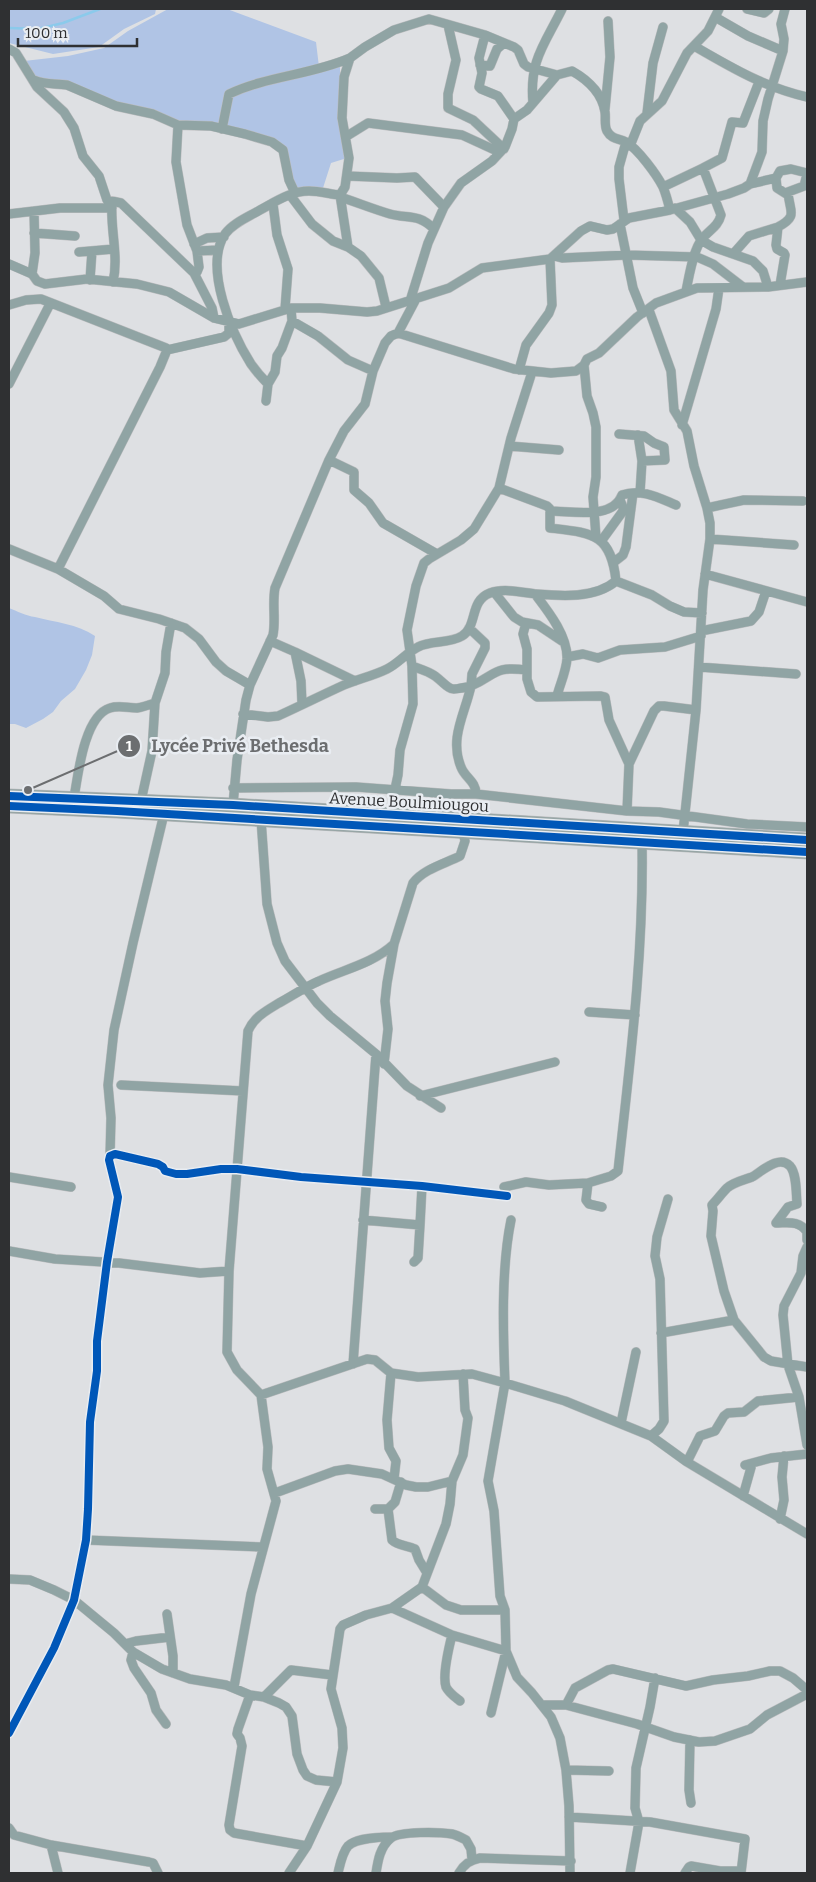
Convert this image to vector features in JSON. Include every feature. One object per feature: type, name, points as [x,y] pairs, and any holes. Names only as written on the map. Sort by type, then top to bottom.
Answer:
[{"type":"highway","name":"Avenue Boulmiougou","points":[[9,796],[233,805],[807,840]]},
{"type":"highway","name":"Avenue Boulmiougou","points":[[9,806],[261,819],[807,852]]},
{"type":"street","points":[[533,103],[532,85],[534,68],[545,40],[562,9]]},
{"type":"street","points":[[747,9],[764,13],[769,9]]},
{"type":"street","points":[[750,184],[762,152],[763,121],[771,87],[783,50],[784,39],[781,24],[785,9]]},
{"type":"street","points":[[683,832],[696,710],[710,523],[687,431],[674,410],[670,371],[646,312],[633,288],[622,222],[619,173],[628,144],[640,121],[662,101],[687,53],[708,30],[717,13],[748,36],[783,50]]},
{"type":"street","points":[[222,129],[229,94],[265,82],[321,69],[350,58],[394,30],[429,19],[485,35],[504,43],[518,50],[524,64],[534,68],[557,75],[572,71],[594,89],[605,111]]},
{"type":"street","points":[[608,21],[610,57],[605,111],[605,128],[608,133],[614,139],[628,144],[648,167],[663,187],[672,209],[690,222],[701,240],[713,247],[753,261],[763,271],[768,287]]},
{"type":"street","points":[[448,25],[456,60],[448,94],[448,108],[473,120],[502,151]]},
{"type":"street","points":[[647,113],[653,63],[663,27]]},
{"type":"street","points":[[485,35],[479,53],[482,73],[479,87],[498,96],[514,119]]},
{"type":"street","points":[[480,65],[490,66],[497,49],[504,43]]},
{"type":"street","points":[[694,46],[759,82],[807,97]]},
{"type":"street","points":[[9,49],[16,53],[34,80],[37,88],[56,103],[71,123],[77,134],[83,156],[98,176],[107,200],[112,205],[116,267],[113,282]]},
{"type":"street","points":[[348,247],[340,196],[345,187],[349,158],[347,136],[342,118],[344,77],[350,58]]},
{"type":"street","points":[[233,805],[233,788],[250,685],[274,628],[273,599],[275,588],[329,460],[344,431],[365,404],[373,371],[388,338],[398,333],[413,300],[434,229],[444,207],[461,184],[492,162],[502,151],[509,139],[514,119],[527,110],[557,75]]},
{"type":"street","points":[[34,80],[48,84],[58,83],[67,85],[116,106],[153,114],[178,125],[210,126],[245,134],[278,145],[283,150],[292,194],[312,224],[333,241],[348,247],[360,256],[379,278],[386,307]]},
{"type":"street","points":[[663,187],[722,158],[732,122],[743,123],[759,82]]},
{"type":"street","points":[[347,136],[368,123],[462,135],[502,151]]},
{"type":"street","points":[[178,125],[176,162],[188,225],[196,248],[199,267],[197,272],[194,273]]},
{"type":"street","points":[[686,291],[694,258],[701,240],[719,221],[720,215],[703,168]]},
{"type":"street","points":[[733,254],[749,236],[778,227],[789,221],[792,216],[788,195],[789,190],[804,186],[807,173],[791,169],[780,171],[776,178],[777,188],[788,195]]},
{"type":"street","points":[[346,176],[415,177],[444,207]]},
{"type":"street","points":[[519,370],[526,344],[549,312],[552,304],[552,258],[585,228],[590,226],[607,230],[613,229],[629,218],[672,209],[740,190],[750,184],[776,178]]},
{"type":"street","points":[[268,384],[250,362],[235,336],[218,284],[218,250],[224,237],[238,223],[292,194],[309,191],[340,196],[391,214],[413,216],[428,222],[434,229]]},
{"type":"street","points":[[9,214],[121,204],[194,273],[212,308],[214,318]]},
{"type":"street","points":[[266,401],[268,384],[275,372],[277,356],[292,321],[288,308],[288,269],[277,235],[273,204]]},
{"type":"street","points":[[32,274],[35,253],[34,211]]},
{"type":"street","points":[[778,227],[776,245],[777,249],[784,252],[785,255],[780,285]]},
{"type":"street","points":[[34,233],[75,236]]},
{"type":"street","points":[[196,248],[206,238],[224,237]]},
{"type":"street","points":[[196,248],[218,250]]},
{"type":"street","points":[[79,252],[114,250]]},
{"type":"street","points":[[90,280],[92,251]]},
{"type":"street","points":[[9,264],[32,274],[36,281],[45,284],[59,281],[90,280],[147,286],[169,292],[214,318],[246,323],[288,308],[339,308],[370,312],[449,288],[482,268],[552,258],[627,255],[694,258],[708,261],[743,287]]},
{"type":"street","points":[[398,333],[519,370],[561,374],[576,371],[584,365],[587,359],[599,353],[656,304],[686,291],[702,287],[768,287],[807,282]]},
{"type":"street","points":[[682,425],[716,309],[719,288]]},
{"type":"street","points":[[11,302],[41,299],[167,350],[227,336],[230,322]]},
{"type":"street","points":[[9,384],[50,304]]},
{"type":"street","points":[[292,321],[318,336],[348,360],[373,371]]},
{"type":"street","points":[[58,569],[167,350]]},
{"type":"street","points":[[584,365],[587,396],[596,427],[594,512],[599,538],[614,562],[616,581]]},
{"type":"street","points":[[395,789],[400,750],[413,704],[412,666],[407,630],[416,586],[424,564],[474,529],[499,488],[509,446],[532,372]]},
{"type":"street","points":[[619,434],[644,436],[654,443],[664,446],[666,454],[664,461],[642,461]]},
{"type":"street","points":[[614,562],[623,555],[626,548],[642,461],[638,436]]},
{"type":"street","points":[[509,446],[559,450]]},
{"type":"street","points":[[329,460],[354,472],[354,490],[369,503],[383,523],[437,554]]},
{"type":"street","points":[[499,488],[547,506],[550,511],[550,528],[579,531],[599,538]]},
{"type":"street","points":[[550,511],[594,512],[614,507],[622,495],[636,493],[644,493],[676,505]]},
{"type":"street","points":[[599,538],[622,511],[623,507],[620,500]]},
{"type":"street","points":[[707,508],[744,500],[803,502]]},
{"type":"street","points":[[710,539],[794,545]]},
{"type":"street","points":[[9,549],[58,569],[104,596],[119,609],[172,623],[193,633],[216,662],[226,671],[250,685]]},
{"type":"street","points":[[705,574],[807,602]]},
{"type":"street","points":[[244,714],[274,717],[355,681],[386,670],[419,647],[456,639],[466,633],[478,602],[488,594],[494,592],[556,596],[576,595],[590,593],[616,581]]},
{"type":"street","points":[[616,581],[652,595],[684,612],[702,613]]},
{"type":"street","points":[[567,657],[583,654],[598,658],[620,650],[665,647],[701,634],[751,621],[759,612],[766,591]]},
{"type":"street","points":[[494,592],[514,617],[526,623],[538,625],[564,643]]},
{"type":"street","points":[[535,594],[554,622],[564,643],[567,657],[557,696]]},
{"type":"street","points":[[141,801],[152,751],[155,703],[165,673],[166,652],[172,623]]},
{"type":"street","points":[[526,623],[523,634],[527,649],[528,686],[534,695],[537,697],[605,697],[609,720],[629,764]]},
{"type":"street","points":[[469,628],[485,643],[485,648],[472,674],[465,708],[458,724],[456,740],[462,770],[475,785],[476,794]]},
{"type":"street","points":[[270,641],[355,681]]},
{"type":"street","points":[[294,652],[302,681],[302,704]]},
{"type":"street","points":[[412,666],[434,675],[446,687],[455,689],[470,686],[500,670],[510,668],[527,670]]},
{"type":"street","points":[[699,667],[796,674]]},
{"type":"street","points":[[74,798],[86,743],[92,725],[99,714],[111,707],[138,708],[155,703]]},
{"type":"street","points":[[627,811],[629,764],[656,708],[664,706],[696,710]]},
{"type":"street","points":[[233,788],[356,787],[476,794],[627,811],[686,815],[747,824],[807,827]]},
{"type":"street","points":[[9,1733],[54,1648],[74,1600],[86,1540],[90,1422],[98,1371],[97,1341],[107,1262],[118,1197],[109,1160],[110,1118],[108,1085],[114,1030],[164,814]]},
{"type":"street","points":[[261,819],[264,886],[271,922],[285,961],[305,988],[330,1016],[376,1054],[407,1086],[441,1108]]},
{"type":"street","points":[[384,1064],[388,1029],[385,1001],[394,944],[413,884],[418,877],[427,871],[460,856],[465,841],[463,832]]},
{"type":"street","points":[[110,1156],[115,1154],[158,1164],[165,1171],[176,1174],[237,1170],[301,1177],[505,1191],[526,1182],[549,1184],[588,1183],[611,1176],[618,1171],[635,1015],[641,928],[642,842]]},
{"type":"street","points":[[234,1687],[251,1594],[262,1548],[274,1510],[275,1493],[267,1469],[268,1447],[261,1395],[237,1370],[227,1352],[229,1271],[248,1030],[252,1022],[260,1015],[305,988],[370,961],[384,954],[394,944]]},
{"type":"street","points":[[589,1012],[635,1015]]},
{"type":"street","points":[[353,1364],[376,1054]]},
{"type":"street","points":[[420,1096],[555,1062]]},
{"type":"street","points":[[120,1085],[243,1091]]},
{"type":"street","points":[[807,1240],[807,1232],[799,1224],[795,1222],[776,1223],[788,1206],[797,1204],[794,1179],[788,1164],[778,1163],[766,1166],[760,1172],[726,1188],[712,1205],[711,1236],[724,1291],[734,1320],[764,1357],[771,1361],[788,1365],[807,1367]]},
{"type":"street","points":[[9,1177],[71,1187]]},
{"type":"street","points":[[588,1183],[587,1202],[602,1207]]},
{"type":"street","points":[[414,1262],[418,1258],[422,1186]]},
{"type":"street","points":[[651,1436],[659,1429],[664,1420],[660,1279],[655,1256],[656,1237],[668,1199]]},
{"type":"street","points":[[363,1220],[420,1225]]},
{"type":"street","points":[[492,1713],[506,1651],[505,1610],[500,1596],[494,1511],[488,1481],[505,1383],[503,1333],[507,1238],[511,1220]]},
{"type":"street","points":[[807,1247],[803,1256],[801,1273],[784,1306],[783,1315],[788,1365],[799,1397],[807,1445]]},
{"type":"street","points":[[9,1250],[55,1259],[107,1262],[200,1273],[229,1271]]},
{"type":"street","points":[[662,1333],[734,1320]]},
{"type":"street","points":[[621,1423],[636,1352]]},
{"type":"street","points":[[261,1395],[367,1359],[375,1360],[391,1373],[431,1377],[463,1374],[505,1383],[565,1401],[651,1436],[687,1462],[807,1534]]},
{"type":"street","points":[[391,1373],[387,1420],[389,1448],[396,1461],[397,1480],[394,1502],[388,1509],[392,1540],[396,1544],[406,1545],[415,1549],[427,1573]]},
{"type":"street","points":[[289,1873],[307,1846],[337,1782],[343,1748],[342,1728],[332,1689],[332,1675],[340,1629],[343,1625],[392,1608],[422,1588],[446,1524],[452,1481],[463,1455],[468,1418],[465,1410],[463,1374]]},
{"type":"street","points":[[687,1462],[700,1436],[715,1431],[719,1421],[728,1413],[744,1412],[758,1401],[799,1397]]},
{"type":"street","points":[[743,1496],[748,1464],[771,1458],[807,1454]]},
{"type":"street","points":[[780,1518],[784,1500],[782,1477],[784,1456]]},
{"type":"street","points":[[275,1493],[335,1471],[348,1469],[382,1474],[406,1485],[422,1487],[452,1481]]},
{"type":"street","points":[[375,1509],[388,1509]]},
{"type":"street","points":[[86,1540],[262,1548]]},
{"type":"street","points":[[9,1579],[30,1580],[74,1600],[133,1652],[162,1669],[190,1679],[234,1687],[250,1695],[264,1697],[286,1707],[292,1716],[298,1754],[307,1776],[316,1780],[337,1782]]},
{"type":"street","points":[[422,1588],[446,1605],[462,1610],[505,1610]]},
{"type":"street","points":[[392,1608],[452,1635],[506,1651]]},
{"type":"street","points":[[166,1614],[173,1673]]},
{"type":"street","points":[[452,1635],[447,1656],[445,1681],[446,1687],[460,1701]]},
{"type":"street","points":[[125,1644],[170,1637]]},
{"type":"street","points":[[506,1651],[517,1677],[551,1717],[560,1738],[566,1770],[570,1873]]},
{"type":"street","points":[[133,1652],[131,1660],[134,1668],[151,1693],[156,1710],[166,1724]]},
{"type":"street","points":[[566,1705],[575,1688],[613,1669],[686,1686],[713,1680],[780,1671],[793,1678],[807,1690]]},
{"type":"street","points":[[264,1697],[291,1670],[332,1675]]},
{"type":"street","points":[[630,1873],[639,1822],[635,1808],[636,1768],[655,1678]]},
{"type":"street","points":[[542,1705],[566,1705],[646,1727],[674,1737],[699,1742],[715,1741],[750,1729],[767,1715],[807,1694]]},
{"type":"street","points":[[250,1695],[237,1734],[242,1746],[229,1825],[230,1830],[234,1833],[307,1846]]},
{"type":"street","points":[[690,1740],[690,1802]]},
{"type":"street","points":[[566,1770],[609,1770]]},
{"type":"street","points":[[569,1817],[639,1822],[745,1839],[741,1872],[720,1871],[692,1866],[685,1873]]},
{"type":"street","points":[[9,1828],[14,1835],[51,1845],[149,1862],[155,1866],[158,1873]]},
{"type":"street","points":[[338,1873],[348,1846],[356,1842],[378,1837],[417,1833],[453,1834],[466,1840],[471,1850],[472,1860]]},
{"type":"street","points":[[376,1873],[378,1858],[384,1846],[392,1837]]},
{"type":"street","points":[[51,1845],[58,1873]]},
{"type":"street","points":[[458,1873],[462,1866],[472,1860],[506,1858],[571,1861]]},
{"type":"shaded area","points":[[9,9],[156,9],[155,14],[124,29],[99,47],[53,54],[9,43]]},
{"type":"shaded area","points":[[168,9],[227,9],[316,42],[319,67],[227,92],[218,124],[176,120],[150,109],[138,109],[35,78],[24,61],[68,56],[104,48],[128,31]]},
{"type":"shaded area","points":[[340,66],[340,121],[347,158],[331,163],[323,188],[295,192],[284,148],[225,127],[233,96],[269,84]]},
{"type":"shaded area","points":[[9,608],[28,616],[74,626],[95,636],[92,655],[75,689],[61,701],[53,712],[26,728],[9,724]]},
{"type":"waterway","points":[[9,28],[38,29],[63,23],[100,9]]},
{"type":"cycle path","points":[[9,796],[233,805],[807,840]]},
{"type":"cycle path","points":[[9,806],[807,852]]},
{"type":"cycle path","points":[[9,1733],[54,1648],[74,1600],[86,1540],[90,1422],[97,1371],[97,1341],[107,1262],[118,1197],[109,1160],[110,1156],[115,1154],[158,1164],[165,1171],[176,1174],[237,1169],[301,1177],[422,1186],[507,1196]]},
{"type":"place","name":"Lycée Privé Bethesda","points":[[28,790]]}]
